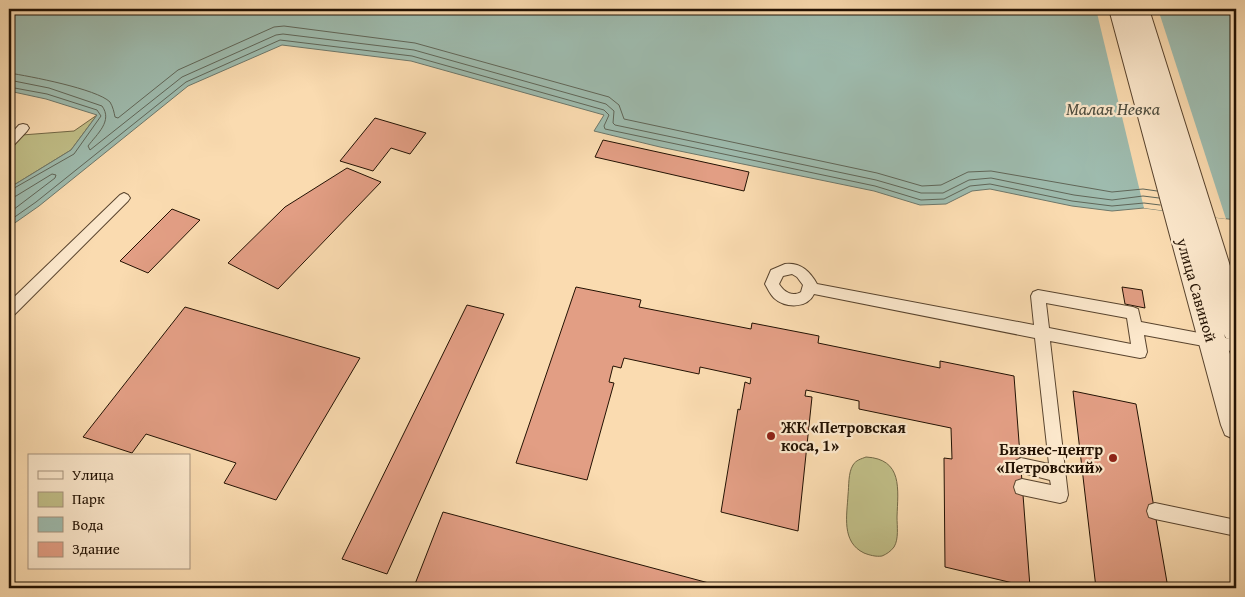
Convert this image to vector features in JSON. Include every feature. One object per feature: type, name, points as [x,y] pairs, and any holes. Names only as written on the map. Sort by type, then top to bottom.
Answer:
[{"type":"street","points":[[1119,9],[1188,213]]},
{"type":"street","points":[[1140,9],[1188,213]]},
{"type":"street","name":"улица Савиной","points":[[1188,213],[1236,329]]},
{"type":"street","name":"улица Савиной","points":[[1188,213],[1224,344],[1236,422]]},
{"type":"lane","points":[[9,126],[24,128],[9,143]]},
{"type":"lane","points":[[9,311],[124,198]]},
{"type":"lane","points":[[810,288],[1042,333],[1140,352],[1133,314],[1038,296],[1042,333],[1057,474],[1060,496],[1022,487]]},
{"type":"lane","points":[[1135,327],[1224,344]]},
{"type":"lane","points":[[1021,466],[1057,474]]},
{"type":"lane","points":[[1155,511],[1236,528]]},
{"type":"green space","points":[[97,115],[71,150],[9,188],[9,136],[74,131]]},
{"type":"green space","points":[[866,457],[887,463],[896,477],[898,496],[897,540],[893,548],[882,556],[864,553],[857,548],[852,542],[847,527],[850,472],[856,462]]},
{"type":"water","name":"Малая Невка","points":[[9,9],[1236,9],[1236,220],[1144,208],[1112,211],[1072,206],[990,189],[972,191],[946,204],[920,205],[874,191],[660,147],[594,131],[604,115],[411,61],[282,45],[188,86],[39,206],[9,227],[9,188],[71,150],[97,115],[46,99],[9,91]]},
{"type":"pier","points":[[1096,9],[1158,9],[1226,219],[1144,208]]},
{"type":"building","points":[[375,118],[426,133],[410,154],[391,148],[373,171],[340,161]]},
{"type":"building","points":[[603,140],[749,172],[744,191],[595,157]]},
{"type":"building","points":[[347,168],[381,182],[278,289],[228,263],[285,207]]},
{"type":"building","points":[[172,209],[200,220],[148,273],[120,261]]},
{"type":"building","name":"ЖК «Петровская коса, 1»","points":[[576,287],[641,300],[639,307],[751,329],[752,323],[819,336],[818,343],[940,368],[940,361],[1014,376],[1030,587],[945,567],[944,458],[952,459],[951,428],[859,409],[859,401],[806,390],[805,396],[812,397],[798,531],[721,512],[738,409],[740,410],[745,382],[750,384],[751,378],[700,367],[699,374],[624,358],[621,368],[613,366],[609,382],[614,383],[587,480],[516,463]]},
{"type":"building","points":[[1122,287],[1142,290],[1145,308],[1125,304]]},
{"type":"building","points":[[467,305],[504,314],[387,574],[342,559]]},
{"type":"building","points":[[185,307],[360,358],[276,500],[224,483],[236,463],[146,434],[132,453],[83,437]]},
{"type":"building","name":"Бизнес-центр «Петровский»","points":[[1073,391],[1136,404],[1168,588],[1096,588]]},
{"type":"building","points":[[443,512],[726,588],[428,588],[415,584]]},
{"type":"place","name":"ЖК «Петровская коса, 1»","points":[[771,436]]},
{"type":"place","name":"Бизнес-центр «Петровский»","points":[[1113,458]]}]
